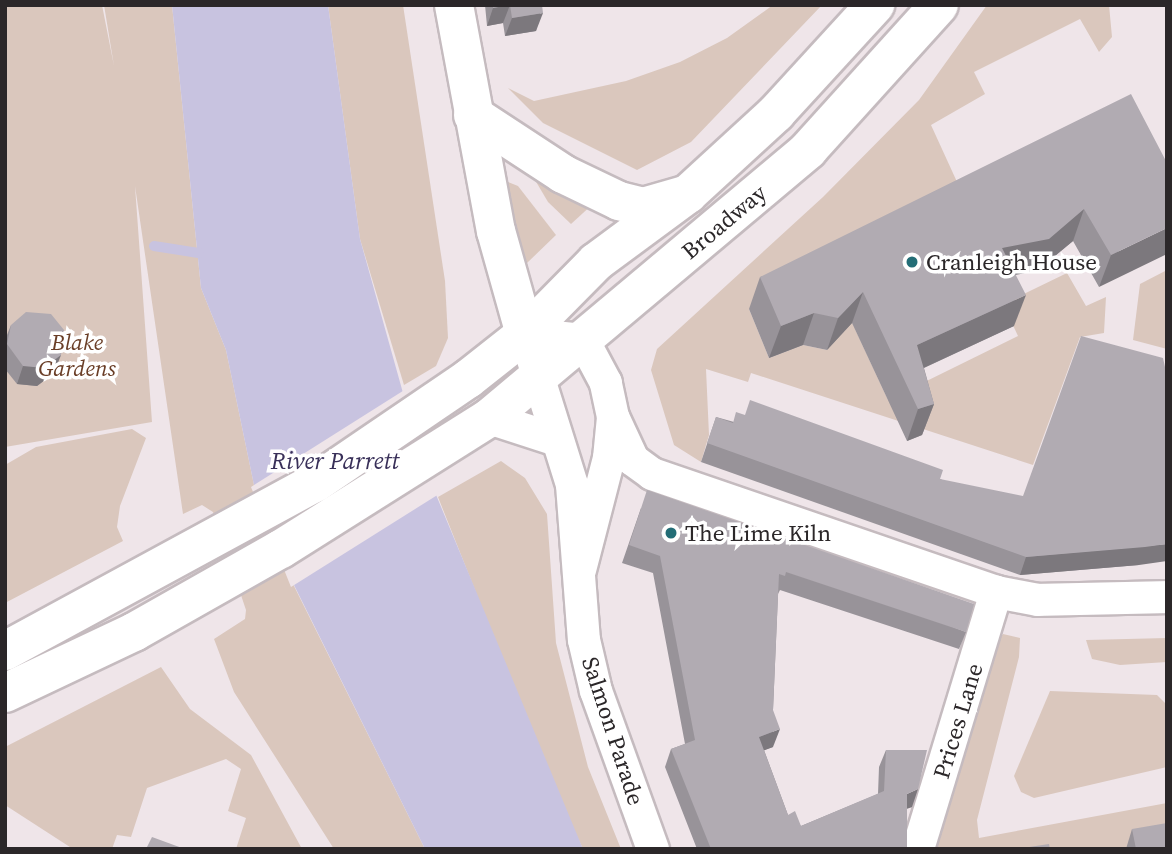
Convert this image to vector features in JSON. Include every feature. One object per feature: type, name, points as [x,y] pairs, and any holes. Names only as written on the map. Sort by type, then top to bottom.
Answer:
[{"type":"main road","name":"Salmon Parade","points":[[454,5],[496,231],[525,334]]},
{"type":"main road","name":"Broadway","points":[[5,651],[113,597],[315,483],[468,379],[525,334],[596,262],[688,194],[776,113],[875,5]]},
{"type":"main road","name":"Broadway","points":[[5,693],[134,632],[281,549],[489,418],[536,375],[583,340],[808,150],[939,5]]},
{"type":"main road","points":[[473,115],[563,174],[619,201],[643,207],[688,194]]},
{"type":"street","points":[[525,334],[583,340]]},
{"type":"street","name":"Salmon Parade","points":[[525,334],[554,439],[572,485],[584,640],[596,691],[653,849]]},
{"type":"street","name":"Salmon Parade","points":[[580,570],[609,458],[613,417],[606,383],[583,340]]},
{"type":"street","points":[[613,417],[633,460],[652,474],[996,592],[1048,601],[1167,597]]},
{"type":"street","points":[[489,418],[554,439]]},
{"type":"street","name":"Prices Lane","points":[[918,849],[996,592]]},
{"type":"green space","name":"Blake Gardens","points":[[5,5],[102,5],[114,66],[104,5],[172,5],[201,288],[226,350],[254,485],[294,586],[425,849],[334,849],[234,692],[214,639],[245,619],[246,610],[213,512],[202,505],[183,514],[135,186],[152,422],[5,447]]},
{"type":"green space","points":[[328,5],[403,5],[445,281],[448,338],[436,366],[404,385],[360,239]]},
{"type":"green space","points":[[773,5],[822,5],[691,142],[637,170],[543,123],[508,88],[534,101],[626,81],[680,62],[727,38]]},
{"type":"green space","points":[[987,5],[1109,5],[1112,37],[1099,52],[1080,19],[974,72],[985,94],[931,125],[963,195],[749,309],[769,358],[803,345],[827,350],[843,303],[888,400],[1018,336],[1003,304],[1067,273],[1086,306],[1106,297],[1104,333],[1080,337],[1033,465],[751,373],[748,382],[706,369],[709,435],[701,462],[674,445],[651,370],[657,349],[823,197],[919,100]]},
{"type":"green space","points":[[525,163],[594,203],[571,224],[548,202]]},
{"type":"green space","points":[[501,179],[518,186],[556,235],[527,263]]},
{"type":"green space","points":[[1167,270],[1167,349],[1133,340],[1140,284]]},
{"type":"green space","points":[[132,429],[146,438],[120,506],[117,527],[123,541],[5,603],[5,465],[36,447]]},
{"type":"green space","points":[[501,461],[525,478],[547,514],[556,643],[588,767],[621,849],[583,849],[550,779],[438,497]]},
{"type":"green space","points":[[1003,634],[1020,638],[1019,657],[977,820],[979,838],[1167,803],[1167,840],[1118,849],[931,849],[944,824],[993,646]]},
{"type":"green space","points":[[1167,638],[1167,662],[1120,665],[1092,659],[1086,640]]},
{"type":"green space","points":[[161,667],[190,709],[251,755],[302,849],[236,849],[246,818],[228,811],[241,769],[226,759],[147,788],[131,837],[117,835],[112,849],[73,849],[5,805],[5,747]]},
{"type":"green space","points":[[1050,691],[1157,695],[1167,705],[1167,767],[1034,798],[1021,792],[1014,776]]},
{"type":"water","name":"River Parrett","points":[[172,5],[328,5],[360,239],[422,461],[583,849],[425,849],[294,585],[254,485],[226,350],[201,288]]},
{"type":"pier","points":[[406,389],[439,494],[291,587],[251,487]]},
{"type":"building","points":[[510,5],[542,5],[543,13],[512,18]]},
{"type":"building","name":"Cranleigh House","points":[[1131,94],[1167,163],[1167,228],[1111,255],[1084,209],[1049,239],[1002,248],[1026,295],[917,345],[934,404],[918,409],[863,292],[838,318],[814,313],[781,326],[760,277]]},
{"type":"building","points":[[26,312],[51,314],[64,330],[61,355],[44,368],[23,366],[7,344],[11,325]]},
{"type":"building","points":[[1081,336],[1163,358],[1167,376],[1167,544],[1026,557],[707,443],[716,417],[733,423],[736,412],[745,415],[750,400],[943,470],[940,479],[1023,496]]},
{"type":"building","points":[[647,490],[974,604],[966,632],[786,572],[785,576],[779,574],[773,710],[780,729],[759,737],[788,815],[795,811],[801,826],[884,791],[886,750],[927,750],[918,789],[907,794],[907,849],[711,849],[671,749],[695,740],[660,556],[629,545]]},
{"type":"building","points":[[1167,823],[1167,849],[1136,849],[1132,829]]},
{"type":"building","points":[[152,837],[182,848],[146,849]]},
{"type":"building","points":[[1049,844],[1050,849],[1016,849]]},
{"type":"waterway","points":[[154,246],[198,253]]},
{"type":"place","name":"Cranleigh House","points":[[912,262]]},
{"type":"place","name":"The Lime Kiln","points":[[671,533]]}]
